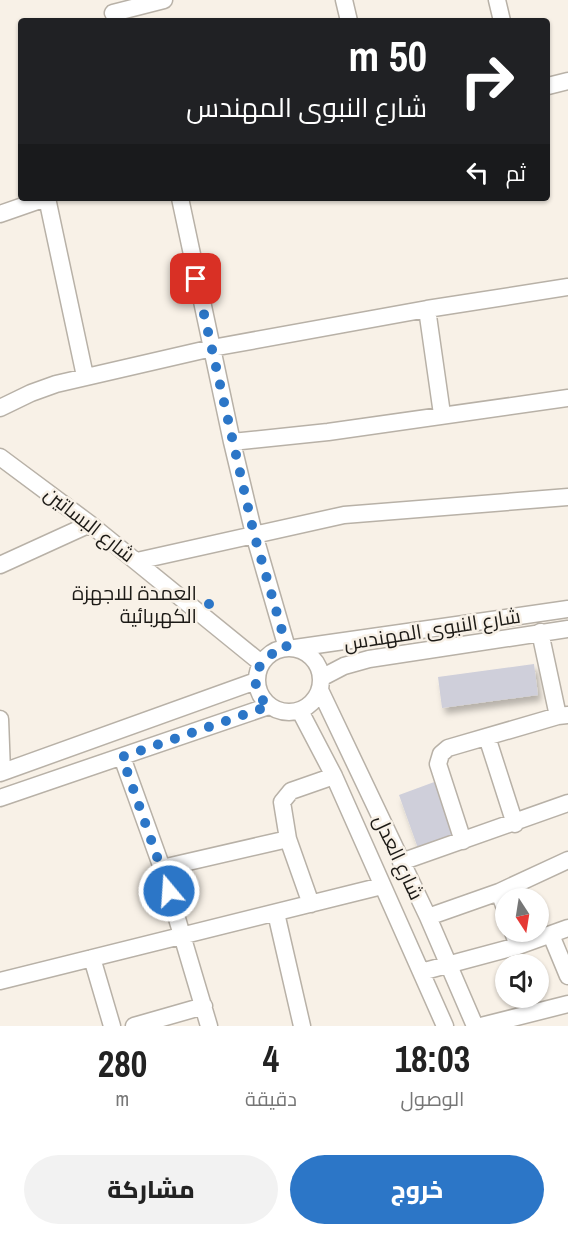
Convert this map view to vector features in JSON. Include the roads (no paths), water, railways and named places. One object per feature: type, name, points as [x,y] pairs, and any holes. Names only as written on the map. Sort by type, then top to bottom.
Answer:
[{"type":"street","points":[[113,11],[164,0]]},
{"type":"street","points":[[344,0],[348,18]]},
{"type":"street","points":[[497,0],[501,18]]},
{"type":"street","points":[[550,86],[568,81]]},
{"type":"street","points":[[0,213],[38,201]]},
{"type":"street","points":[[48,201],[85,376]]},
{"type":"street","points":[[181,201],[254,534],[291,648]]},
{"type":"street","points":[[0,408],[31,393],[85,376],[212,348],[427,309],[568,287]]},
{"type":"street","points":[[427,309],[442,414]]},
{"type":"street","points":[[232,442],[328,432],[442,414],[568,398]]},
{"type":"street","name":"شارع البساتين","points":[[0,457],[137,561],[261,663]]},
{"type":"street","points":[[137,561],[344,515],[568,497]]},
{"type":"street","points":[[0,565],[90,524]]},
{"type":"street","name":"شارع النبوى المهندس","points":[[291,648],[568,609]]},
{"type":"street","name":"شارع النبوى المهندس","points":[[321,684],[344,666],[369,659],[568,629]]},
{"type":"street","points":[[463,841],[438,764],[443,752],[448,748],[563,716],[540,632]]},
{"type":"street","points":[[291,648],[305,652],[313,659],[319,668],[321,684],[309,706],[289,713],[269,706],[260,695],[256,681],[257,671],[268,655],[277,650],[291,648]]},
{"type":"street","points":[[0,719],[1,772],[256,681]]},
{"type":"street","name":"شارع العدل","points":[[321,684],[449,963],[475,1026]]},
{"type":"street","points":[[0,798],[269,706]]},
{"type":"street","name":"شارع العدل","points":[[300,711],[334,776],[445,1026]]},
{"type":"street","points":[[487,737],[515,824]]},
{"type":"street","points":[[122,757],[184,936],[209,1026]]},
{"type":"street","points":[[311,904],[288,839],[282,806],[283,799],[291,791],[334,776]]},
{"type":"street","points":[[402,862],[515,824],[568,803]]},
{"type":"street","points":[[162,868],[288,839]]},
{"type":"street","points":[[508,888],[568,860]]},
{"type":"street","points":[[0,981],[382,886]]},
{"type":"street","points":[[428,917],[495,893]]},
{"type":"street","points":[[276,913],[302,1026]]},
{"type":"street","points":[[568,928],[551,935],[568,976]]},
{"type":"street","points":[[420,972],[507,942]]},
{"type":"street","points":[[92,958],[112,1026]]},
{"type":"street","points":[[481,1026],[568,1004]]},
{"type":"street","points":[[134,1026],[204,1006]]},
{"type":"place","name":"العمدة للاجهزة الكهربائية","points":[[209,604]]}]
